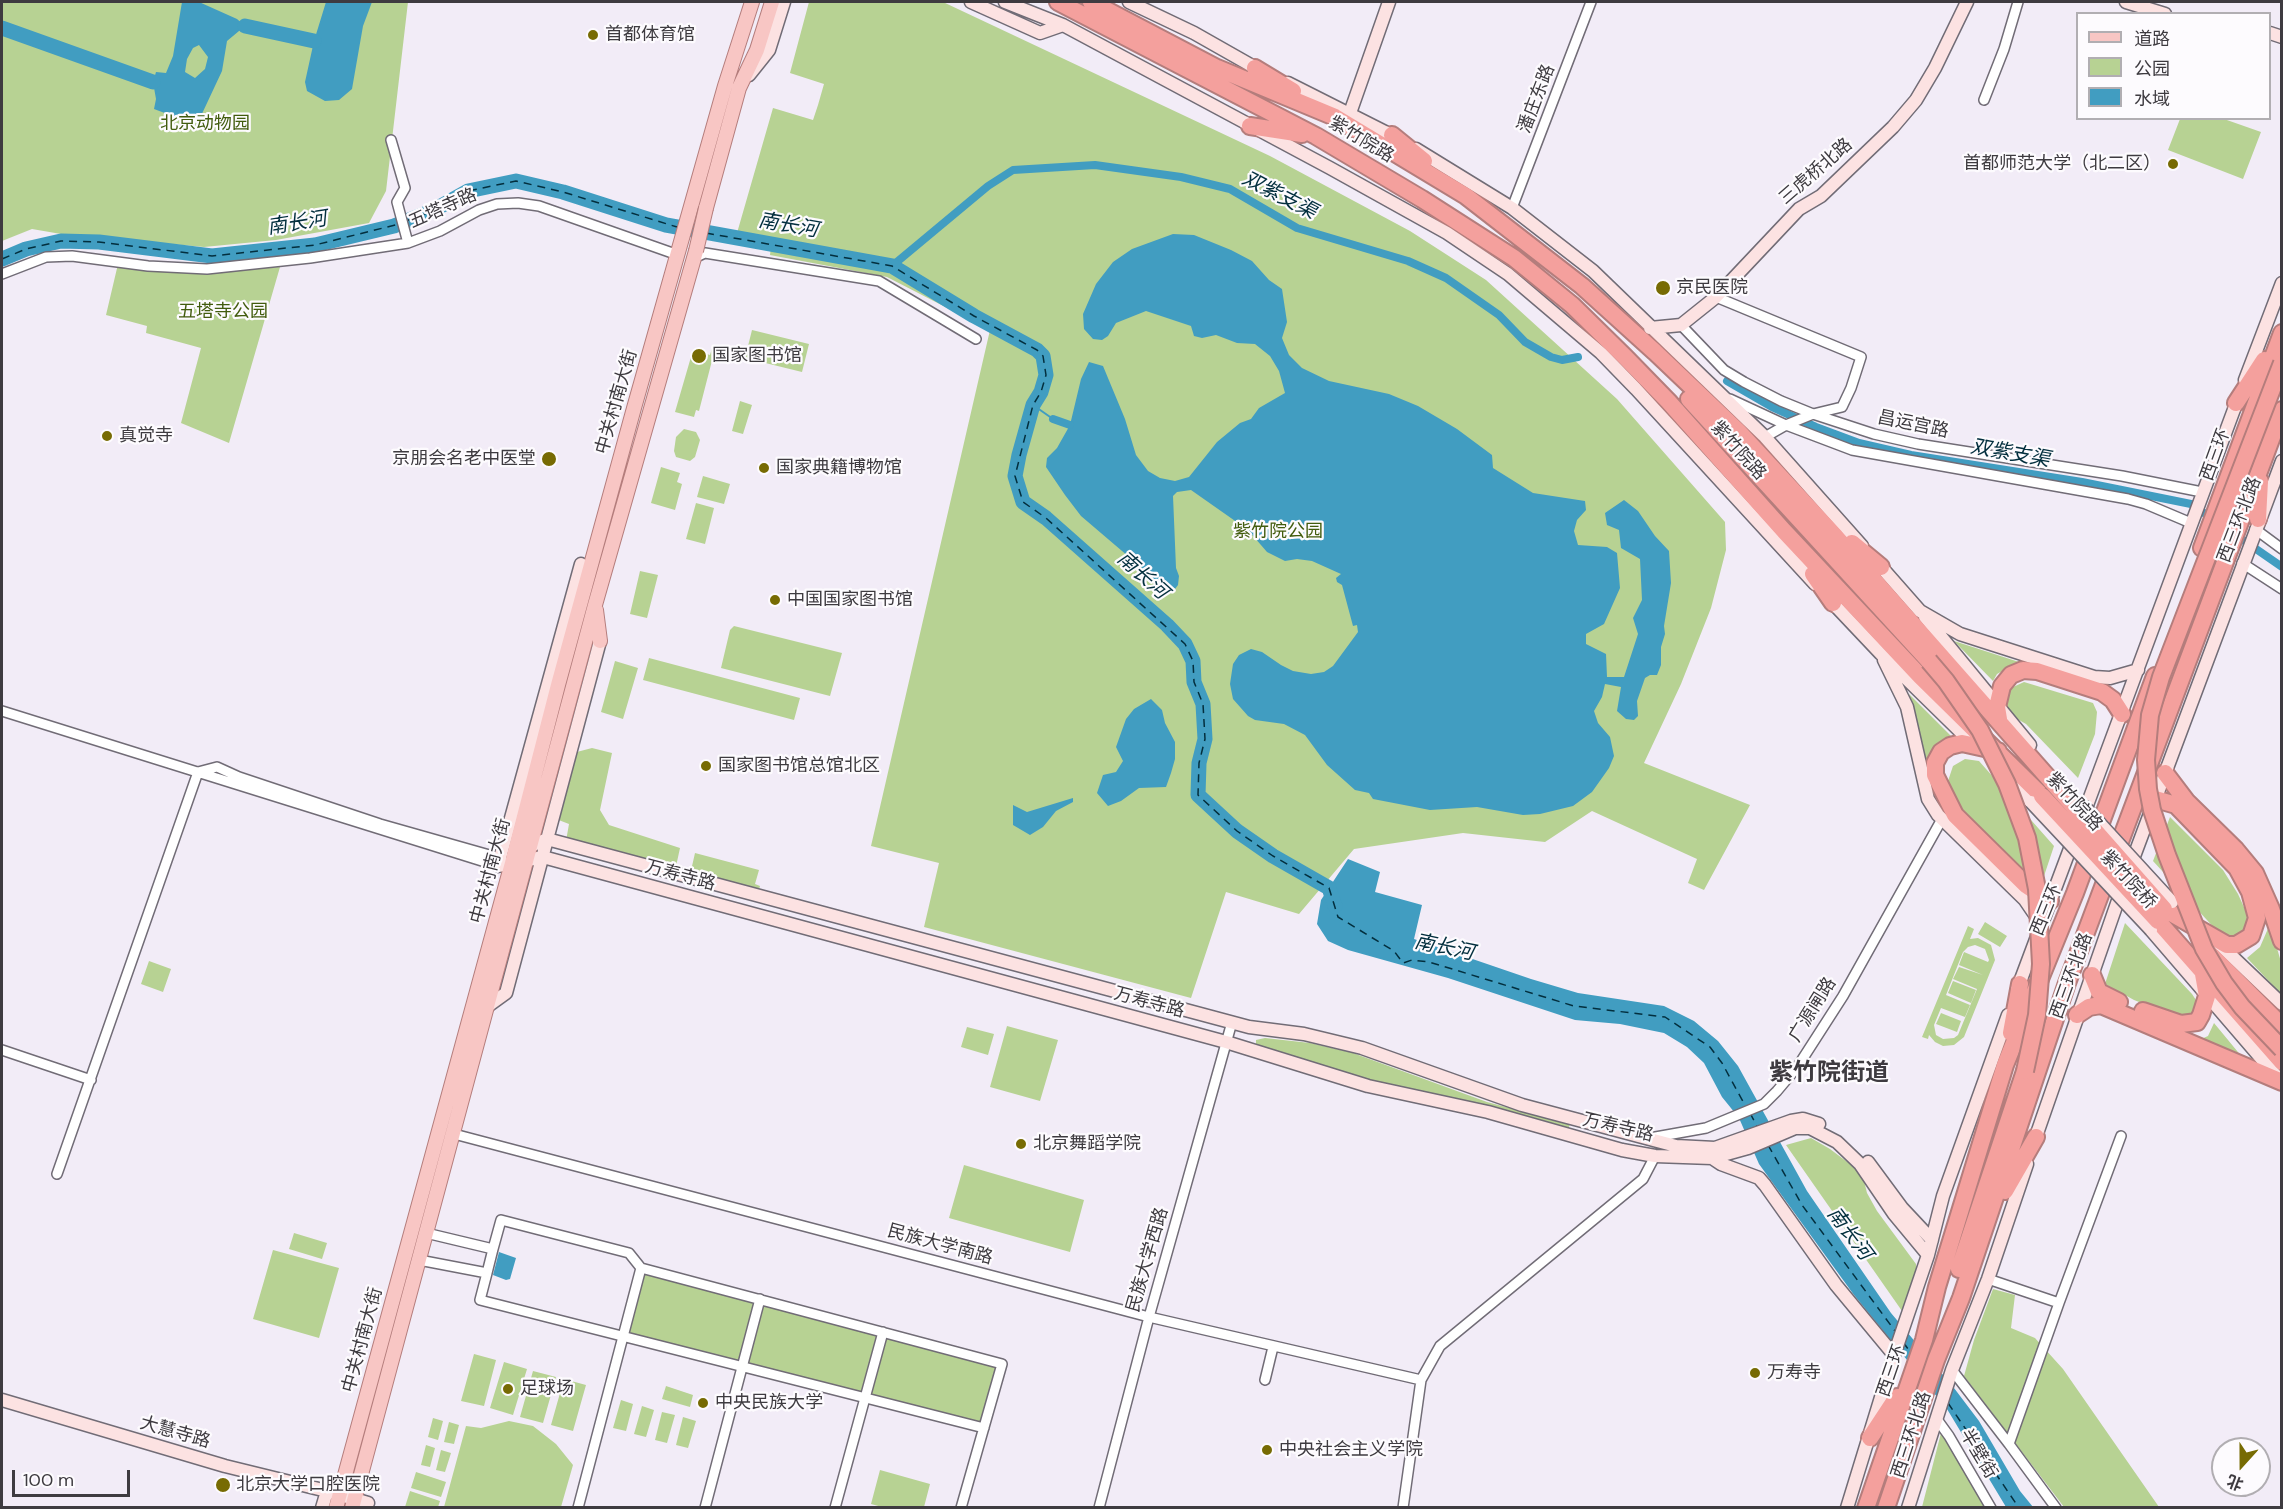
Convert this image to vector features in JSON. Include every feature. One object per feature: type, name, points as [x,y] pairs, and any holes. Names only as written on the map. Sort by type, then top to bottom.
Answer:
[{"type":"highway","name":"紫竹院路","points":[[1058,2],[1316,136],[1422,199],[1514,258],[1572,305],[1668,401],[1784,531],[1920,676],[1999,751],[2036,799],[2282,1026]]},
{"type":"highway","name":"紫竹院路","points":[[1091,2],[1217,68],[1342,115],[1466,196],[1582,286],[1738,431],[1998,713],[2056,781],[2202,972],[2282,1062]]},
{"type":"highway","points":[[1255,68],[1342,115]]},
{"type":"highway","points":[[1250,126],[1316,136]]},
{"type":"highway","points":[[1392,135],[1466,196]]},
{"type":"highway","points":[[1582,286],[1730,442],[1927,663]]},
{"type":"highway","points":[[1572,305],[1617,339],[1725,447],[1946,681],[1980,730],[2007,784],[2026,838],[2037,889],[2041,955],[2037,1015],[2016,1069],[1951,1292],[1936,1360]]},
{"type":"highway","points":[[2236,403],[2281,334]]},
{"type":"highway","name":"西三环","points":[[1866,1508],[1944,1289],[2074,893],[2281,334]]},
{"type":"highway","points":[[2282,363],[2161,677],[2150,716],[2146,760],[2148,789],[2159,832],[2204,949],[2224,983],[2242,1007],[2282,1049]]},
{"type":"highway","points":[[2282,381],[2161,700],[2154,741],[2154,761],[2155,784],[2165,829],[2213,949],[2229,980],[2282,1040]]},
{"type":"highway","points":[[1886,1508],[1936,1360],[1986,1226],[2067,983],[2282,410]]},
{"type":"highway","points":[[2257,524],[2260,467]]},
{"type":"highway","points":[[1806,505],[1881,567]]},
{"type":"highway","points":[[1784,531],[1833,603]]},
{"type":"highway","points":[[1998,713],[2002,686],[2011,675],[2023,670],[2037,671],[2102,692],[2113,700],[2122,714]]},
{"type":"highway","points":[[1999,751],[1962,743],[1950,746],[1941,752],[1935,763],[1935,775],[1939,787],[1955,815],[2026,885],[2050,901]]},
{"type":"highway","points":[[2165,773],[2187,802],[2236,850],[2255,873],[2282,941]]},
{"type":"highway","points":[[2155,799],[2176,805],[2236,868],[2250,892],[2257,918],[2251,936],[2236,945],[2227,945],[2161,916]]},
{"type":"highway","points":[[2092,975],[2099,992],[2110,999],[2181,1024],[2197,1022],[2201,1015],[2207,996],[2202,972]]},
{"type":"highway","points":[[2016,1069],[2020,984]]},
{"type":"highway","points":[[2077,1015],[2089,1007],[2102,1005],[2282,1082]]},
{"type":"highway","points":[[1986,1226],[2036,1137]]},
{"type":"highway","points":[[1870,1438],[1911,1377]]},
{"type":"main road","points":[[699,206],[725,86],[752,2]]},
{"type":"main road","points":[[699,206],[739,87],[757,50],[772,2]]},
{"type":"main road","name":"中关村南大街","points":[[334,1498],[506,860],[558,685],[680,250],[699,206]]},
{"type":"main road","name":"中关村南大街","points":[[353,1503],[595,605],[695,255],[699,206]]},
{"type":"main road","points":[[581,564],[598,540]]},
{"type":"main road","points":[[595,605],[600,641]]},
{"type":"main road","points":[[555,662],[558,685]]},
{"type":"street","points":[[739,87],[769,50],[784,2]]},
{"type":"street","points":[[971,2],[1040,33],[1064,25]]},
{"type":"street","name":"紫竹院路","points":[[1005,2],[1064,25],[1447,233],[1508,274],[1601,353],[1881,654],[1975,745],[2036,799]]},
{"type":"street","points":[[1129,2],[1147,6],[1255,68]]},
{"type":"street","points":[[1342,115],[1389,2]]},
{"type":"street","name":"潘庄东路","points":[[1512,208],[1591,2]]},
{"type":"street","name":"三虎桥北路","points":[[1681,325],[1716,297],[1799,209],[1821,196],[1893,128],[1910,107],[1935,68],[1967,2]]},
{"type":"street","points":[[1984,100],[2004,49],[2018,2]]},
{"type":"street","points":[[2126,2],[2158,12]]},
{"type":"street","name":"紫竹院路","points":[[1342,115],[1392,135],[1441,162],[1512,208],[1593,272],[1765,437],[1920,611],[1998,713]]},
{"type":"street","points":[[391,140],[405,188],[397,202],[408,243]]},
{"type":"street","name":"五塔寺路","points":[[2,274],[45,256],[72,256],[148,266],[207,269],[310,258],[408,243],[440,231],[479,210],[497,204],[518,202],[539,206],[680,250]]},
{"type":"street","points":[[695,255],[705,253],[879,281],[976,339]]},
{"type":"street","points":[[1847,1508],[1894,1355],[1928,1255],[1943,1196],[2041,924],[2122,714],[2202,492],[2282,283]]},
{"type":"street","points":[[1716,297],[1861,357],[1842,407],[1813,414],[1765,437]]},
{"type":"street","points":[[1650,328],[1681,325]]},
{"type":"street","name":"昌运宫路","points":[[1681,325],[1724,370],[1781,401],[1874,434],[1918,444],[2122,476],[2202,492]]},
{"type":"street","points":[[1721,395],[1786,425],[1852,450],[2128,499],[2191,523]]},
{"type":"street","name":"西三环北路","points":[[1908,1508],[1952,1370],[1988,1279],[2077,1015],[2242,563],[2282,461]]},
{"type":"street","points":[[2257,524],[2282,549]]},
{"type":"street","points":[[2242,563],[2282,589]]},
{"type":"street","name":"中关村南大街","points":[[506,860],[555,662],[555,651],[581,564]]},
{"type":"street","points":[[1920,611],[1960,634],[2094,677],[2110,678],[2138,670]]},
{"type":"street","name":"中关村南大街","points":[[488,1006],[506,993],[600,641]]},
{"type":"street","points":[[1881,654],[1907,707],[1928,798],[1942,819],[2025,900],[2041,924]]},
{"type":"street","points":[[2,711],[198,772],[506,860],[529,854],[547,839]]},
{"type":"street","points":[[57,1174],[198,772]]},
{"type":"street","name":"广源闸路","points":[[1645,1138],[1706,1128],[1764,1104],[1798,1066],[1843,996],[1942,819]]},
{"type":"street","name":"万寿寺路","points":[[547,839],[1250,1027],[1304,1034],[1362,1048],[1522,1105],[1676,1146],[1715,1148],[1746,1143]]},
{"type":"street","points":[[529,854],[543,857]]},
{"type":"street","name":"万寿寺路","points":[[543,857],[1226,1042],[1368,1086],[1488,1112],[1622,1150],[1655,1156],[1712,1158],[1746,1143]]},
{"type":"street","name":"紫竹院路","points":[[2161,916],[2207,996],[2282,1082]]},
{"type":"street","points":[[2215,940],[2282,1004]]},
{"type":"street","name":"民族大学西路","points":[[1099,1508],[1149,1317],[1233,1022]]},
{"type":"street","points":[[2,1050],[91,1080]]},
{"type":"street","points":[[1746,1143],[1803,1119],[1817,1123],[1838,1135],[1869,1163],[1902,1208],[1932,1240]]},
{"type":"street","points":[[1779,1130],[1810,1128],[1837,1142],[1860,1164],[1894,1214],[1928,1255]]},
{"type":"street","name":"民族大学南路","points":[[454,1134],[1149,1317],[1420,1380]]},
{"type":"street","points":[[2009,1444],[2121,1136]]},
{"type":"street","points":[[1402,1508],[1420,1380],[1440,1346],[1642,1179],[1655,1156]]},
{"type":"street","points":[[1712,1158],[1721,1164],[1759,1178],[1836,1285],[1894,1355]]},
{"type":"street","points":[[961,1508],[984,1428],[1002,1364],[641,1268],[629,1253],[501,1220],[480,1300],[984,1428]]},
{"type":"street","points":[[426,1233],[493,1249]]},
{"type":"street","points":[[419,1260],[487,1273]]},
{"type":"street","points":[[578,1508],[641,1268]]},
{"type":"street","points":[[1988,1279],[2060,1303]]},
{"type":"street","points":[[705,1508],[760,1299]]},
{"type":"street","points":[[835,1508],[883,1332]]},
{"type":"street","points":[[1265,1380],[1273,1347]]},
{"type":"street","name":"半壁街","points":[[1952,1370],[2056,1508]]},
{"type":"street","name":"大慧寺路","points":[[2,1400],[334,1498],[353,1503],[368,1503]]},
{"type":"street","name":"半壁街","points":[[1937,1414],[1991,1508]]},
{"type":"street","name":"中关村南大街","points":[[322,1508],[334,1498]]},
{"type":"green space","name":"北京动物园","points":[[2,2],[408,2],[386,191],[369,223],[276,240],[204,247],[61,234],[32,229],[2,241]]},
{"type":"green space","name":"紫竹院公园","points":[[809,2],[943,2],[1270,156],[1410,231],[1486,280],[1617,399],[1725,522],[1726,550],[1711,608],[1681,684],[1644,763],[1750,805],[1704,890],[1688,883],[1697,859],[1592,811],[1545,842],[1463,833],[1354,849],[1299,914],[1226,892],[1191,998],[924,927],[939,863],[871,846],[990,330],[887,277],[770,255],[772,239],[737,233],[773,108],[813,120],[818,105],[824,84],[790,73]]},
{"type":"green space","points":[[2180,120],[2227,120],[2261,132],[2243,179],[2168,150]]},
{"type":"green space","name":"五塔寺公园","points":[[118,264],[204,272],[280,267],[229,443],[181,423],[201,348],[146,333],[147,326],[106,315]]},
{"type":"green space","points":[[752,330],[809,344],[802,372],[745,358]]},
{"type":"green space","points":[[713,345],[716,345],[699,411],[696,410],[694,417],[675,412],[693,350],[710,355]]},
{"type":"green space","points":[[740,401],[752,405],[743,434],[732,431]]},
{"type":"green space","points":[[684,429],[696,432],[700,440],[695,457],[690,461],[676,457],[674,451],[676,437]]},
{"type":"green space","points":[[661,467],[680,473],[677,482],[682,484],[675,510],[651,503]]},
{"type":"green space","points":[[703,476],[730,484],[724,504],[697,497]]},
{"type":"green space","points":[[696,503],[714,508],[705,544],[686,539]]},
{"type":"green space","points":[[640,571],[658,575],[647,618],[630,614]]},
{"type":"green space","points":[[734,626],[842,653],[830,696],[721,668],[730,630]]},
{"type":"green space","points":[[1954,641],[2019,662],[1997,674],[1993,681]]},
{"type":"green space","points":[[649,658],[800,698],[794,720],[643,680]]},
{"type":"green space","points":[[615,661],[638,668],[623,719],[601,712]]},
{"type":"green space","points":[[2024,682],[2093,703],[2097,712],[2095,734],[2078,778],[2026,724],[2005,712],[2006,699],[2011,688]]},
{"type":"green space","points":[[1909,694],[1953,738],[1929,775]]},
{"type":"green space","points":[[592,748],[612,753],[600,810],[609,825],[680,848],[675,871],[566,841],[569,824],[556,819],[573,753]]},
{"type":"green space","points":[[1965,759],[1979,761],[2054,846],[2040,888],[1987,834],[1966,823],[1947,784],[1953,766]]},
{"type":"green space","points":[[2170,817],[2223,870],[2238,894],[2248,916],[2247,928],[2239,935],[2227,936],[2217,931],[2153,861]]},
{"type":"green space","points":[[695,853],[759,870],[755,884],[760,886],[758,893],[690,875]]},
{"type":"green space","points":[[1985,922],[2007,936],[2000,947],[1978,934]]},
{"type":"green space","points":[[2125,923],[2192,994],[2196,1000],[2195,1012],[2183,1019],[2134,1000],[2105,984]]},
{"type":"green space","points":[[2270,924],[2281,962],[2281,994],[2247,958],[2260,947]]},
{"type":"green space","points":[[1968,926],[1974,929],[1970,939],[1978,938],[1991,945],[1995,960],[1964,1037],[1954,1045],[1943,1046],[1929,1035],[1928,1039],[1922,1037]],"holes":[[[1975,945],[1985,949],[1988,962],[1964,952],[1959,965],[1983,975],[1959,967],[1953,979],[1977,989],[1958,1035],[1954,1038],[1943,1039],[1936,1035],[1934,1025],[1941,1008],[1965,1017],[1970,1005],[1946,995],[1963,952]]]},
{"type":"green space","points":[[149,961],[171,969],[163,992],[141,984]]},
{"type":"green space","points":[[1953,981],[1976,990],[1971,1003],[1948,993]]},
{"type":"green space","points":[[1941,1013],[1961,1021],[1957,1032],[1936,1024]]},
{"type":"green space","points":[[2214,1023],[2247,1063],[2199,1040],[2208,1036]]},
{"type":"green space","points":[[1007,1026],[1058,1040],[1040,1101],[990,1087]]},
{"type":"green space","points":[[967,1027],[994,1034],[988,1055],[961,1047]]},
{"type":"green space","points":[[1265,1038],[1310,1043],[1353,1053],[1487,1102],[1570,1124],[1568,1130],[1377,1084],[1256,1047],[1256,1040]]},
{"type":"green space","points":[[1811,1138],[1862,1173],[1867,1193],[1877,1211],[1916,1264],[1916,1272],[1902,1311],[1786,1145]]},
{"type":"green space","points":[[964,1165],[1084,1200],[1070,1252],[949,1218]]},
{"type":"green space","points":[[294,1233],[327,1243],[322,1259],[289,1249]]},
{"type":"green space","points":[[273,1250],[339,1268],[319,1338],[253,1319]]},
{"type":"green space","points":[[641,1268],[1002,1364],[984,1428],[623,1336]]},
{"type":"green space","points":[[1993,1289],[2015,1295],[2011,1328],[2035,1338],[2063,1369],[2159,1507],[2064,1507],[1964,1376],[1974,1340]]},
{"type":"green space","name":"足球场","points":[[474,1354],[496,1360],[484,1406],[461,1401]]},
{"type":"green space","name":"足球场","points":[[504,1362],[527,1369],[513,1415],[490,1408]]},
{"type":"green space","name":"足球场","points":[[533,1371],[556,1377],[543,1423],[520,1417]]},
{"type":"green space","name":"足球场","points":[[564,1379],[586,1385],[573,1431],[551,1425]]},
{"type":"green space","points":[[666,1386],[693,1395],[690,1407],[662,1399]]},
{"type":"green space","points":[[621,1400],[633,1404],[626,1431],[613,1428]]},
{"type":"green space","points":[[642,1406],[654,1410],[646,1437],[634,1434]]},
{"type":"green space","points":[[662,1412],[675,1415],[667,1443],[655,1440]]},
{"type":"green space","points":[[683,1417],[696,1421],[688,1448],[676,1445]]},
{"type":"green space","points":[[433,1418],[443,1421],[438,1440],[428,1437]]},
{"type":"green space","points":[[509,1421],[533,1426],[556,1444],[573,1465],[561,1507],[444,1507],[466,1426],[481,1428]]},
{"type":"green space","points":[[449,1422],[459,1425],[454,1444],[444,1442]]},
{"type":"green space","points":[[1941,1433],[1985,1507],[1922,1507]]},
{"type":"green space","points":[[426,1445],[435,1448],[430,1467],[421,1465]]},
{"type":"green space","points":[[441,1450],[451,1453],[445,1472],[436,1470]]},
{"type":"green space","points":[[880,1470],[930,1484],[924,1507],[882,1507],[871,1504]]},
{"type":"green space","points":[[416,1472],[446,1482],[441,1497],[411,1488]]},
{"type":"green space","points":[[410,1491],[440,1501],[438,1507],[405,1507]]},
{"type":"water","points":[[182,2],[199,2],[237,19],[245,26],[227,41],[222,71],[200,118],[178,118],[154,109],[156,99],[153,82],[156,72],[166,73],[173,56]],"holes":[[[199,45],[208,57],[205,69],[195,78],[185,72],[187,59],[193,48]]]},
{"type":"water","points":[[326,2],[372,2],[363,26],[352,89],[339,100],[325,101],[307,91],[305,82]]},
{"type":"water","points":[[1173,234],[1194,235],[1231,250],[1252,261],[1269,280],[1282,289],[1287,322],[1282,338],[1289,355],[1302,368],[1329,381],[1389,394],[1418,406],[1457,429],[1492,455],[1493,468],[1533,493],[1585,501],[1586,510],[1577,520],[1574,531],[1578,545],[1607,547],[1617,553],[1620,588],[1604,624],[1586,634],[1586,644],[1606,654],[1607,677],[1624,677],[1638,634],[1633,618],[1642,600],[1640,559],[1621,548],[1619,530],[1607,525],[1605,513],[1624,500],[1638,511],[1655,536],[1669,551],[1671,583],[1664,626],[1665,634],[1661,647],[1661,665],[1657,675],[1645,678],[1637,701],[1638,716],[1634,720],[1626,719],[1617,711],[1621,687],[1605,684],[1602,697],[1594,711],[1598,723],[1610,737],[1614,756],[1609,768],[1592,792],[1573,806],[1540,814],[1523,815],[1477,807],[1430,810],[1373,799],[1369,793],[1355,790],[1327,765],[1305,735],[1284,724],[1255,720],[1248,716],[1233,699],[1230,684],[1233,664],[1239,655],[1251,649],[1262,652],[1293,671],[1311,674],[1324,672],[1333,666],[1358,632],[1357,625],[1353,626],[1342,585],[1337,582],[1336,578],[1341,574],[1312,561],[1297,559],[1285,561],[1267,552],[1248,530],[1191,490],[1177,492],[1173,496],[1176,568],[1179,576],[1175,589],[1154,582],[1149,574],[1081,516],[1065,495],[1046,467],[1047,458],[1057,448],[1070,425],[1081,379],[1089,362],[1103,366],[1125,419],[1136,455],[1148,471],[1160,478],[1175,481],[1189,477],[1217,442],[1240,423],[1251,419],[1259,408],[1285,393],[1279,371],[1270,356],[1255,344],[1237,343],[1216,335],[1202,338],[1194,336],[1191,326],[1146,311],[1116,323],[1108,336],[1102,340],[1093,339],[1084,329],[1083,314],[1096,284],[1113,262],[1132,249]]},
{"type":"water","points":[[1151,699],[1162,710],[1165,723],[1175,742],[1175,759],[1166,787],[1139,788],[1121,801],[1108,806],[1097,793],[1103,775],[1116,772],[1123,761],[1116,747],[1126,719],[1134,709]]},
{"type":"water","points":[[1073,798],[1073,802],[1056,811],[1043,827],[1030,835],[1013,825],[1013,805],[1027,812]]},
{"type":"water","points":[[1348,859],[1380,872],[1375,892],[1422,905],[1414,939],[1578,993],[1664,1006],[1694,1021],[1718,1041],[1738,1066],[1807,1191],[1891,1313],[1979,1421],[2020,1491],[2033,1507],[2006,1507],[1947,1409],[1854,1295],[1759,1164],[1739,1118],[1722,1097],[1704,1063],[1687,1047],[1664,1033],[1620,1024],[1575,1020],[1448,978],[1348,950],[1328,941],[1317,924],[1321,900]]},
{"type":"water","points":[[499,1252],[516,1258],[510,1279],[506,1280],[493,1275]]},
{"type":"waterway","points":[[245,26],[314,41]]},
{"type":"waterway","points":[[2,28],[153,82]]},
{"type":"waterway","name":"双紫支渠","points":[[892,266],[988,186],[1013,170],[1095,165],[1181,177],[1230,189],[1297,228],[1408,261],[1446,278],[1499,315],[1525,342],[1551,357],[1562,360],[1578,357]]},
{"type":"waterway","name":"南长河","points":[[2,259],[26,249],[61,241],[99,242],[212,256],[315,245],[394,226],[432,211],[468,191],[516,181],[563,192],[666,225],[892,266],[974,316],[1037,350],[1043,356],[1046,375],[1041,392],[1033,405],[1015,476],[1023,502],[1046,518],[1167,625],[1185,644],[1193,661],[1194,682],[1203,704],[1205,739],[1199,763],[1198,795],[1237,831],[1273,856],[1329,888],[1335,906]]},
{"type":"waterway","name":"双紫支渠","points":[[1727,381],[1772,407],[1859,443],[1911,455],[2082,482],[2191,504],[2282,567]]},
{"type":"waterway","points":[[1033,405],[1053,419]]},
{"type":"waterway","points":[[1053,419],[1070,425]]},
{"type":"ferry route","points":[[406,221],[432,211],[468,191],[516,181],[563,192],[677,227]]},
{"type":"ferry route","points":[[2,259],[26,249],[61,241],[99,242],[212,256],[315,245],[399,224]]},
{"type":"ferry route","points":[[706,233],[892,266],[974,316],[1037,350],[1043,356],[1046,375],[1041,392],[1033,405],[1015,476],[1023,502],[1046,518],[1185,644],[1193,661],[1194,682],[1203,704],[1205,739],[1199,763],[1198,795],[1237,831],[1273,856],[1329,888],[1338,917],[1394,951],[1403,963],[1412,960],[1429,962],[1574,1006],[1665,1017],[1710,1047],[1722,1063],[1746,1107]]},
{"type":"ferry route","points":[[1750,1113],[1758,1128]]},
{"type":"ferry route","points":[[1768,1145],[1802,1205],[1895,1331]]},
{"type":"ferry route","points":[[1903,1342],[1911,1353]]},
{"type":"ferry route","points":[[1948,1403],[2019,1508]]},
{"type":"place","name":"首都体育馆","points":[[593,35]]},
{"type":"place","name":"首都师范大学（北二区）","points":[[2173,164]]},
{"type":"place","name":"京民医院","points":[[1663,288]]},
{"type":"place","name":"国家图书馆","points":[[699,356]]},
{"type":"place","name":"真觉寺","points":[[107,436]]},
{"type":"place","name":"京朋会名老中医堂","points":[[549,459]]},
{"type":"place","name":"国家典籍博物馆","points":[[764,468]]},
{"type":"place","name":"中国国家图书馆","points":[[775,600]]},
{"type":"place","name":"国家图书馆总馆北区","points":[[706,766]]},
{"type":"place","name":"北京舞蹈学院","points":[[1021,1144]]},
{"type":"place","name":"万寿寺","points":[[1755,1373]]},
{"type":"place","name":"足球场","points":[[508,1389]]},
{"type":"place","name":"中央民族大学","points":[[703,1403]]},
{"type":"place","name":"中央社会主义学院","points":[[1267,1450]]},
{"type":"place","name":"北京大学口腔医院","points":[[223,1485]]},
{"type":"district","name":"紫竹院街道","points":[[1829,1074]]}]
